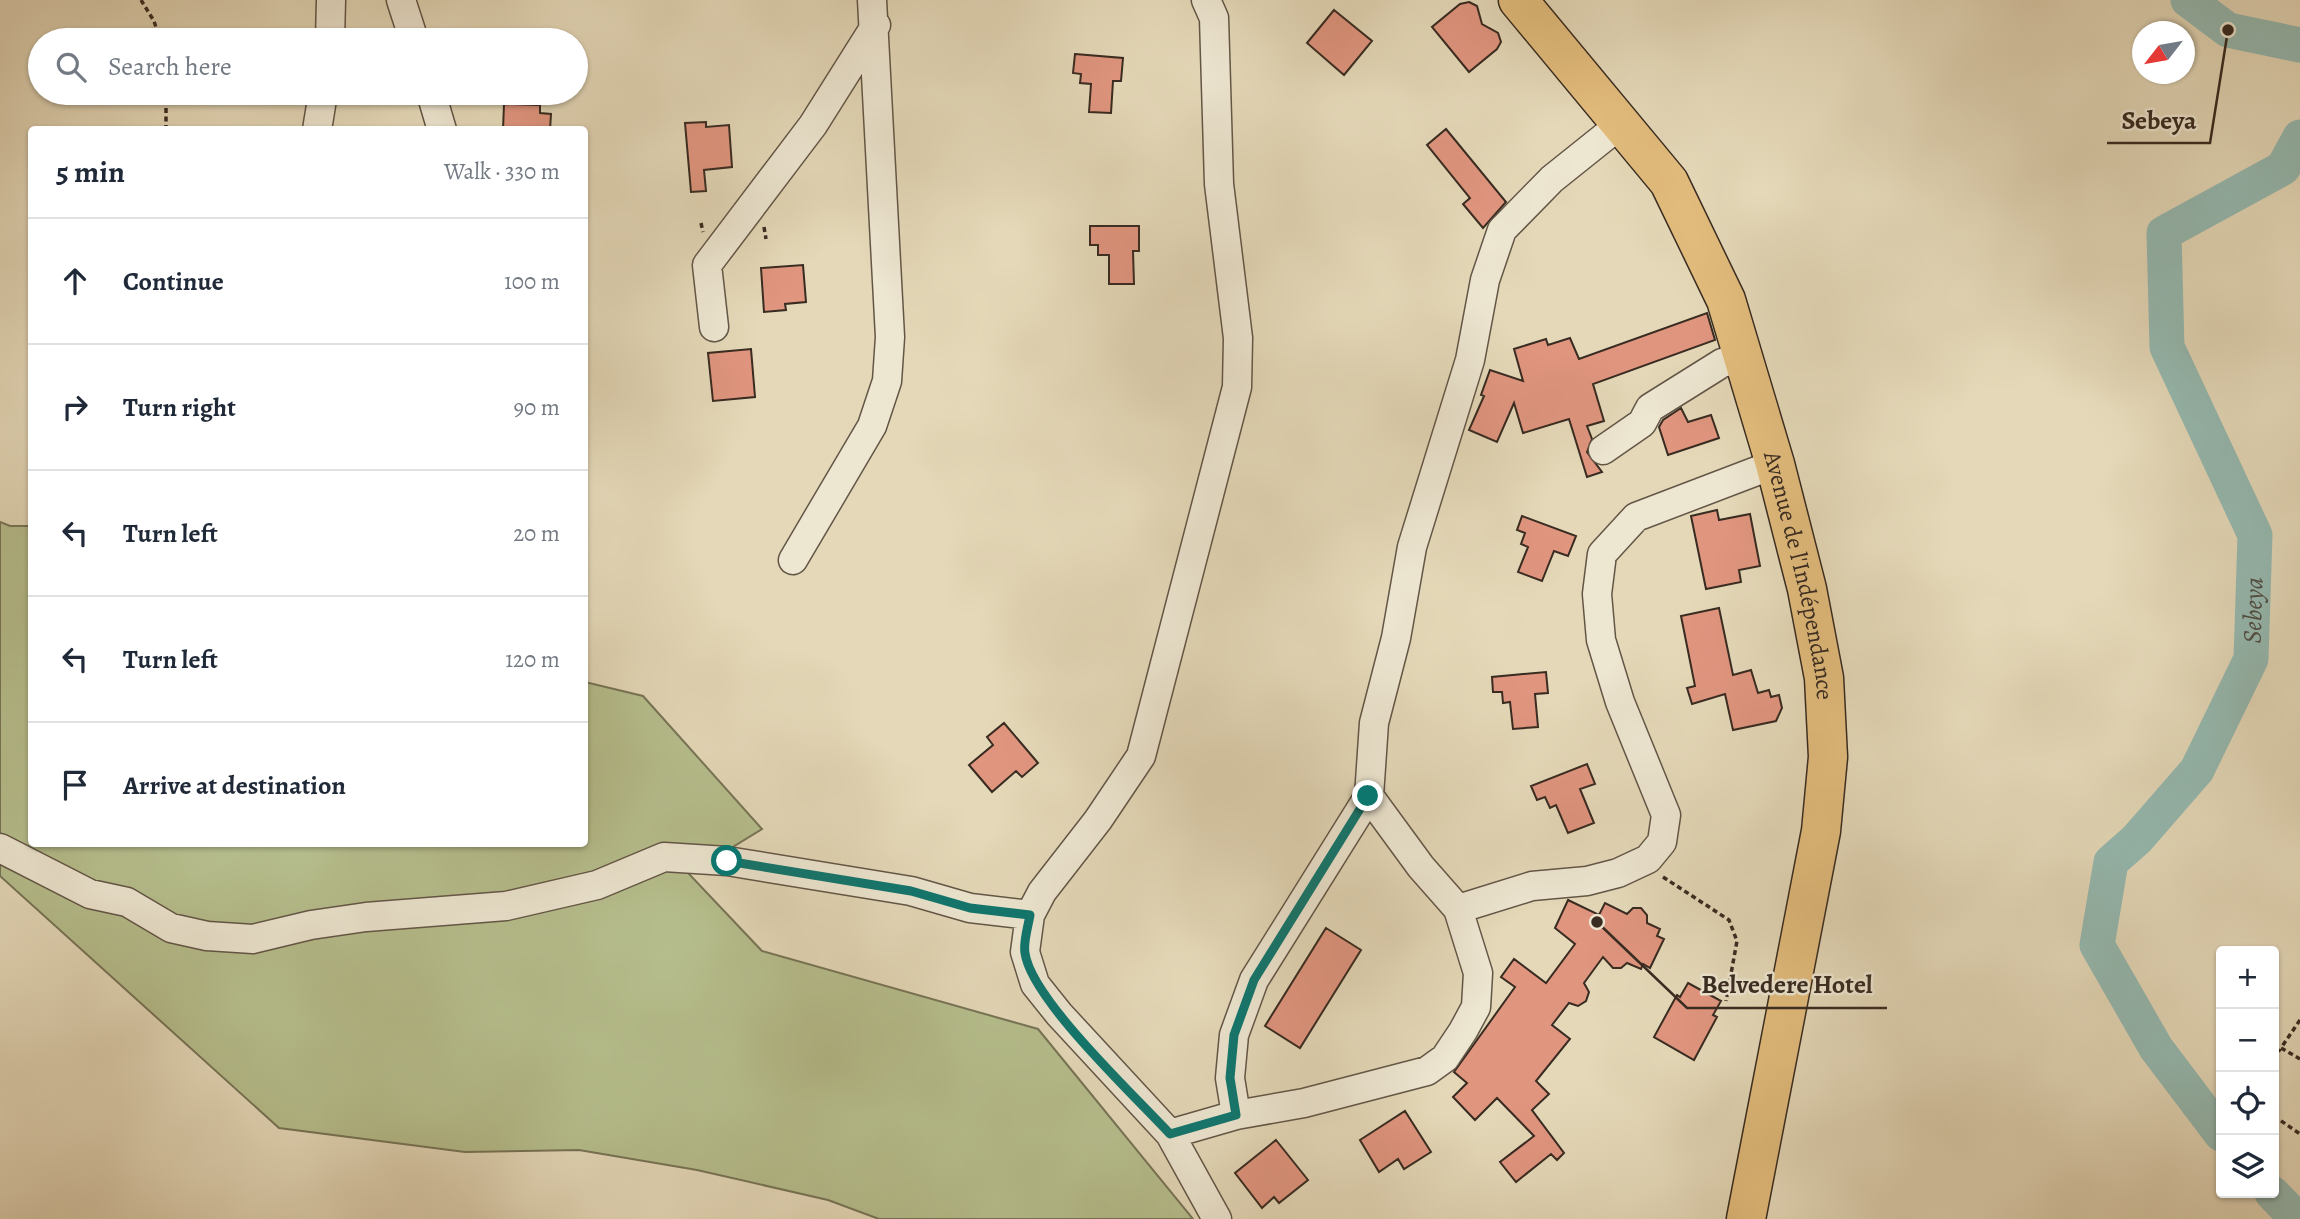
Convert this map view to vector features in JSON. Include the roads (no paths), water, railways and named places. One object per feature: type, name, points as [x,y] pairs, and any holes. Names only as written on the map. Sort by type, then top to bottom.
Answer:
[{"type":"highway","name":"Avenue de l'Indépendance","points":[[1518,0],[1622,123],[1675,193],[1726,300],[1776,464],[1807,589],[1824,678],[1828,757],[1821,831],[1746,1219]]},
{"type":"street","points":[[330,28],[331,0]]},
{"type":"street","points":[[401,0],[410,28]]},
{"type":"street","points":[[1206,0],[1214,18],[1219,184],[1238,338],[1237,387],[1141,757],[1098,820],[1042,892],[1030,915],[1025,952],[1035,984],[1059,1014],[1170,1134],[1217,1219]]},
{"type":"street","points":[[714,327],[707,265],[813,125],[874,13]]},
{"type":"street","points":[[793,560],[872,426],[887,381],[890,337],[874,13]]},
{"type":"street","points":[[318,126],[321,105]]},
{"type":"street","points":[[435,105],[441,126]]},
{"type":"street","points":[[1236,1115],[1230,1078],[1234,1035],[1254,980],[1368,796],[1374,723],[1396,638],[1412,547],[1467,372],[1485,280],[1502,230],[1552,178],[1622,123]]},
{"type":"street","points":[[1603,450],[1642,423],[1650,408],[1722,363],[1744,357]]},
{"type":"street","points":[[1458,909],[1532,886],[1587,881],[1618,873],[1648,859],[1662,842],[1667,815],[1620,702],[1601,640],[1597,594],[1602,554],[1636,517],[1776,464]]},
{"type":"street","points":[[1170,1134],[1236,1115],[1385,1084],[1427,1071],[1445,1058],[1476,1007],[1478,973],[1458,909],[1421,867],[1368,796]]},
{"type":"street","points":[[0,848],[90,894],[127,902],[171,928],[253,939],[311,925],[366,917],[506,906],[597,885],[664,857],[727,861],[911,891],[970,908],[1030,915]]},
{"type":"waterway","name":"Sebeya","points":[[2188,0],[2228,30],[2300,45]]},
{"type":"waterway","name":"Sebeya","points":[[2216,1127],[2156,1048],[2097,945],[2111,862],[2137,839],[2197,770],[2251,659],[2255,535],[2167,347],[2164,233],[2283,168],[2300,137]]},
{"type":"waterway","name":"Sebeya","points":[[2277,1198],[2297,1219]]},
{"type":"place","name":"Sebeya","points":[[2228,30]]},
{"type":"place","name":"Belvedere Hotel","points":[[1597,922]]}]
